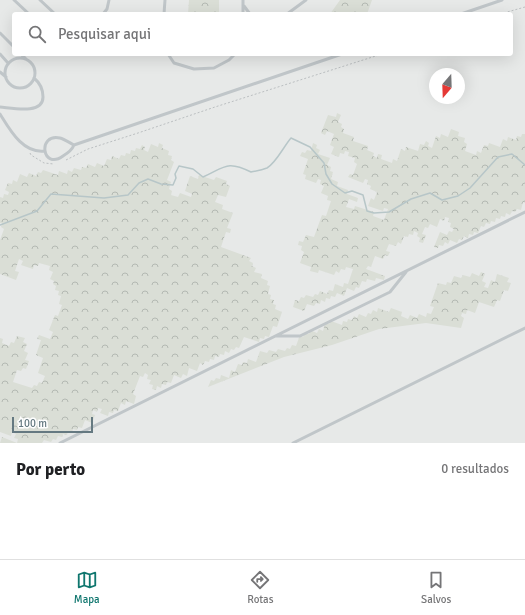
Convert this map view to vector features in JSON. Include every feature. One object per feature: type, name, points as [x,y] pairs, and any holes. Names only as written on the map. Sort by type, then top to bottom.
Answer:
[{"type":"lane","points":[[14,0],[27,12]]},
{"type":"lane","points":[[40,0],[53,12]]},
{"type":"lane","points":[[105,12],[107,9],[109,0]]},
{"type":"lane","points":[[164,12],[165,0]]},
{"type":"lane","points":[[243,0],[243,12]]},
{"type":"lane","points":[[290,12],[306,0]]},
{"type":"lane","points":[[467,12],[502,0]]},
{"type":"lane","points":[[243,6],[248,12]]},
{"type":"lane","points":[[0,33],[12,45]]},
{"type":"lane","points":[[0,54],[8,64]]},
{"type":"lane","points":[[0,107],[31,109],[38,106],[43,100],[43,92],[39,83],[34,78],[34,67],[23,56]]},
{"type":"lane","points":[[169,56],[174,63],[194,69],[214,68],[229,60],[233,56]]},
{"type":"lane","points":[[74,145],[61,138],[54,137],[48,140],[45,146],[46,156],[58,160],[68,153],[74,145],[336,56]]},
{"type":"lane","points":[[6,77],[5,70],[8,64],[17,58],[27,60]]},
{"type":"lane","points":[[0,72],[12,85],[19,87],[26,86],[34,78]]},
{"type":"lane","points":[[0,114],[18,139],[30,150],[38,152],[45,151]]},
{"type":"lane","points":[[60,443],[525,212]]},
{"type":"lane","points":[[276,336],[300,336],[390,292],[407,270]]},
{"type":"lane","points":[[293,443],[525,328]]},
{"type":"path","points":[[507,12],[525,7]]},
{"type":"path","points":[[60,163],[88,148],[376,56]]},
{"type":"path","points":[[30,150],[31,155],[44,163],[56,163]]},
{"type":"shaded area","points":[[0,0],[525,0],[525,443],[0,443]]},
{"type":"green space","points":[[189,0],[219,0],[219,12],[188,12]]},
{"type":"green space","points":[[340,0],[372,0],[368,12],[331,12]]},
{"type":"green space","points":[[337,113],[341,115],[338,122],[342,124],[341,127],[344,129],[343,133],[354,137],[353,141],[368,146],[367,150],[374,153],[373,156],[377,158],[378,154],[382,155],[381,159],[392,163],[393,159],[397,161],[401,149],[405,151],[406,147],[418,151],[420,144],[424,145],[426,141],[429,143],[428,146],[432,148],[436,136],[440,138],[441,134],[448,137],[451,129],[459,132],[458,136],[465,138],[464,142],[467,144],[465,151],[476,155],[477,151],[481,153],[484,145],[488,146],[489,143],[500,147],[503,139],[507,141],[508,137],[516,140],[517,136],[521,137],[522,134],[525,134],[525,203],[523,202],[521,210],[517,209],[515,212],[512,211],[510,215],[506,213],[505,217],[501,216],[500,219],[496,218],[495,222],[491,221],[490,224],[486,223],[484,227],[481,226],[478,233],[474,232],[473,235],[469,234],[468,238],[464,236],[462,240],[459,239],[457,243],[450,240],[448,244],[445,242],[443,246],[439,245],[438,248],[434,247],[440,232],[447,235],[449,231],[452,232],[454,229],[450,227],[451,223],[448,222],[449,218],[445,217],[444,221],[440,219],[437,227],[430,224],[428,228],[425,227],[422,234],[426,235],[423,243],[419,242],[420,238],[417,236],[418,233],[414,231],[413,235],[409,234],[408,237],[404,236],[401,244],[398,242],[396,246],[389,244],[386,251],[390,252],[388,256],[385,255],[383,259],[375,256],[371,267],[368,266],[366,269],[385,276],[384,280],[376,278],[375,281],[367,279],[366,282],[362,281],[359,288],[356,287],[354,291],[347,288],[344,296],[337,293],[335,297],[331,296],[330,299],[326,298],[325,302],[321,300],[320,304],[316,303],[314,306],[307,304],[304,311],[293,307],[295,300],[299,301],[301,297],[304,298],[306,295],[313,297],[315,294],[318,295],[320,291],[327,294],[329,290],[333,291],[335,284],[343,287],[344,283],[348,284],[353,269],[346,267],[345,270],[341,269],[339,273],[336,271],[334,275],[319,270],[318,273],[310,271],[311,267],[300,263],[304,252],[301,250],[302,246],[298,245],[299,241],[303,242],[306,235],[314,237],[322,215],[326,216],[331,201],[327,200],[328,196],[321,193],[324,186],[320,184],[321,180],[318,179],[316,183],[305,179],[306,175],[303,174],[308,159],[300,156],[302,152],[305,153],[307,150],[311,151],[313,143],[317,145],[316,148],[320,150],[318,154],[330,158],[327,165],[331,167],[330,171],[333,172],[331,179],[338,182],[337,186],[348,190],[347,194],[358,198],[357,202],[349,199],[346,207],[354,209],[355,206],[374,212],[373,216],[384,220],[388,209],[384,208],[383,211],[368,206],[371,198],[374,200],[377,192],[370,189],[371,186],[367,184],[368,180],[365,179],[363,183],[348,177],[350,174],[353,175],[357,164],[354,162],[355,158],[348,156],[349,152],[345,151],[344,154],[340,153],[339,157],[331,154],[334,147],[330,145],[334,134],[327,131],[325,135],[321,133],[328,115],[336,117]]},
{"type":"green space","points":[[159,143],[163,145],[162,148],[169,151],[168,155],[172,156],[171,160],[174,162],[167,180],[171,182],[169,189],[172,191],[171,195],[178,197],[180,193],[191,197],[192,194],[185,191],[190,176],[198,179],[199,175],[214,180],[216,177],[227,181],[226,184],[230,186],[226,197],[218,195],[215,202],[223,205],[222,209],[233,213],[227,228],[231,229],[230,233],[226,232],[221,247],[251,258],[249,261],[253,263],[252,266],[256,268],[254,272],[262,274],[261,278],[268,281],[267,285],[270,286],[268,294],[271,295],[270,299],[274,300],[273,304],[276,305],[275,309],[282,312],[277,327],[273,326],[269,337],[265,336],[264,339],[260,338],[259,342],[244,337],[239,348],[236,347],[234,350],[231,349],[229,353],[225,351],[224,355],[220,354],[219,357],[215,356],[214,360],[210,359],[209,362],[205,361],[203,365],[200,363],[197,371],[189,368],[187,376],[183,374],[181,378],[174,375],[171,383],[167,382],[166,385],[162,384],[161,388],[157,386],[156,390],[152,389],[153,385],[149,384],[151,380],[147,379],[148,375],[145,373],[143,377],[140,376],[133,394],[136,396],[134,404],[126,401],[125,405],[121,403],[118,411],[114,410],[113,413],[109,412],[108,416],[100,413],[102,409],[98,408],[97,412],[93,410],[92,414],[95,415],[92,423],[85,420],[82,428],[78,427],[77,430],[73,429],[72,433],[68,431],[67,435],[63,434],[62,437],[58,436],[56,440],[53,439],[51,442],[44,440],[42,443],[17,443],[18,439],[14,438],[16,434],[12,432],[11,436],[0,432],[0,338],[3,339],[2,343],[9,346],[11,342],[14,343],[17,336],[25,338],[23,342],[27,344],[24,351],[28,353],[25,360],[29,361],[26,369],[23,368],[21,371],[17,370],[13,382],[32,388],[34,385],[37,386],[39,382],[42,383],[45,376],[38,373],[43,358],[36,355],[41,340],[37,339],[39,335],[50,339],[53,332],[49,330],[55,315],[58,316],[62,305],[59,304],[61,296],[58,295],[59,291],[55,290],[56,286],[53,284],[54,281],[50,279],[53,272],[49,270],[50,266],[39,263],[38,266],[34,265],[33,269],[21,265],[23,261],[19,259],[15,271],[19,272],[16,280],[0,274],[0,240],[4,229],[1,227],[2,223],[0,223],[0,197],[3,198],[4,194],[8,195],[9,192],[5,190],[8,183],[12,184],[13,180],[17,182],[20,174],[27,177],[29,173],[36,176],[38,172],[41,173],[43,170],[58,175],[59,171],[67,174],[68,170],[72,172],[74,168],[81,170],[82,167],[86,168],[88,164],[95,167],[97,163],[104,166],[107,159],[111,160],[112,156],[119,159],[121,155],[125,156],[126,153],[130,154],[131,150],[135,151],[136,148],[140,149],[142,145],[145,147],[144,150],[148,152],[151,144],[158,147]]},
{"type":"green space","points":[[481,272],[485,274],[482,281],[486,283],[484,287],[488,288],[491,280],[495,282],[497,274],[509,278],[507,282],[511,283],[508,291],[504,290],[500,301],[497,300],[494,307],[479,302],[475,313],[467,310],[466,314],[462,313],[461,316],[464,318],[461,328],[426,323],[379,329],[332,345],[284,357],[208,387],[211,380],[214,381],[216,378],[220,379],[221,375],[229,378],[231,370],[235,372],[238,364],[242,365],[243,362],[247,363],[248,359],[256,362],[260,351],[267,353],[269,350],[276,352],[278,349],[285,351],[287,348],[290,349],[292,345],[296,346],[300,335],[303,337],[305,333],[309,334],[310,330],[317,333],[319,329],[323,331],[325,323],[329,324],[331,321],[342,325],[343,321],[347,322],[348,319],[352,320],[354,316],[357,318],[359,314],[366,317],[368,313],[371,314],[373,310],[377,312],[378,308],[389,312],[391,308],[402,312],[401,316],[408,319],[410,315],[417,318],[419,314],[426,317],[427,313],[431,314],[434,307],[430,306],[438,283],[446,285],[447,282],[451,283],[454,276],[461,278],[463,275],[470,277],[472,273],[479,276]]},
{"type":"green space","points":[[2,437],[17,443],[0,443]]},
{"type":"waterway","points":[[0,225],[37,211],[51,194],[104,198],[128,195],[139,183],[148,179],[161,184],[173,185],[176,178],[175,174],[179,166],[193,169],[203,177],[226,166],[236,166],[251,172],[267,168],[274,162],[291,138],[310,147],[324,163],[326,174],[332,184],[345,193],[352,191],[363,195],[367,211],[374,213],[389,212],[411,199],[430,193],[442,200],[458,196],[470,188],[498,157],[512,154],[525,165]]}]
